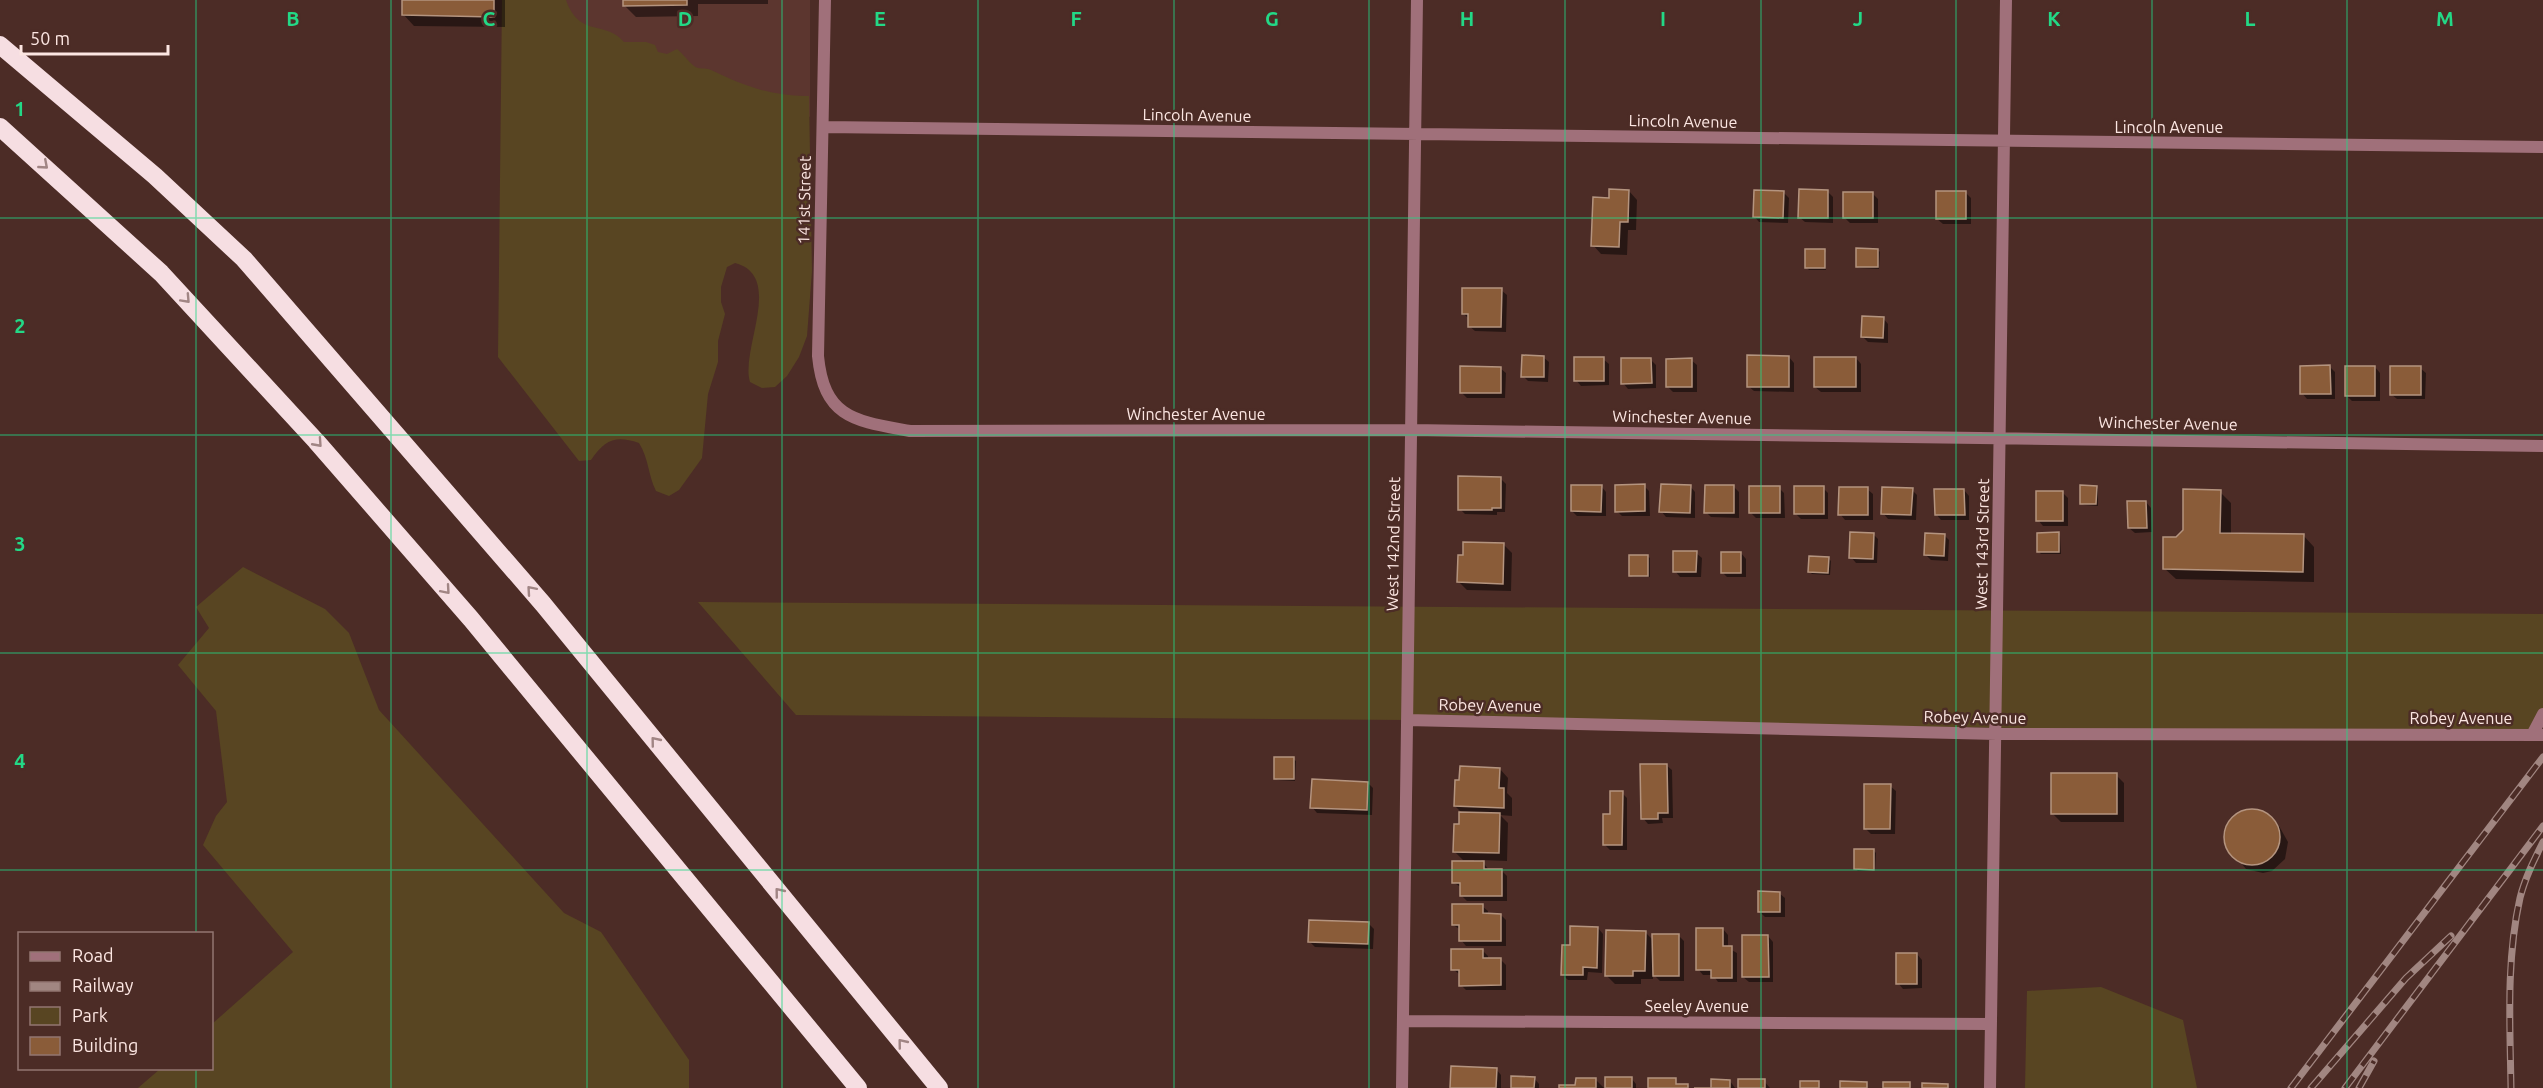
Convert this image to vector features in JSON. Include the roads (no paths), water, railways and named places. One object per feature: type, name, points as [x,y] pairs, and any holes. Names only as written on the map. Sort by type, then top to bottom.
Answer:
[{"type":"highway","points":[[0,45],[154,176],[244,259],[543,604],[939,1088]]},
{"type":"highway","points":[[0,127],[161,273],[316,441],[479,628],[858,1088]]},
{"type":"street","name":"141st Street","points":[[825,0],[818,356],[822,383],[830,399]]},
{"type":"street","name":"West 142nd Street","points":[[1402,1088],[1417,0]]},
{"type":"street","name":"West 143rd Street","points":[[1990,1088],[2006,0]]},
{"type":"street","name":"Lincoln Avenue","points":[[823,127],[2543,147]]},
{"type":"street","name":"Winchester Avenue","points":[[830,399],[839,410],[854,418],[910,431],[1411,430],[2543,446]]},
{"type":"street","points":[[2538,735],[2543,714]]},
{"type":"street","name":"Robey Avenue","points":[[1407,720],[1996,734],[2538,735]]},
{"type":"street","name":"Seeley Avenue","points":[[1403,1021],[1991,1024]]},
{"type":"railway","points":[[2291,1088],[2543,757]]},
{"type":"railway","points":[[2345,1088],[2543,826]]},
{"type":"railway","points":[[2511,1088],[2510,993],[2516,921],[2524,883],[2543,842]]},
{"type":"railway","points":[[2311,1088],[2406,978],[2451,936]]},
{"type":"railway","points":[[2359,1088],[2374,1061]]}]
